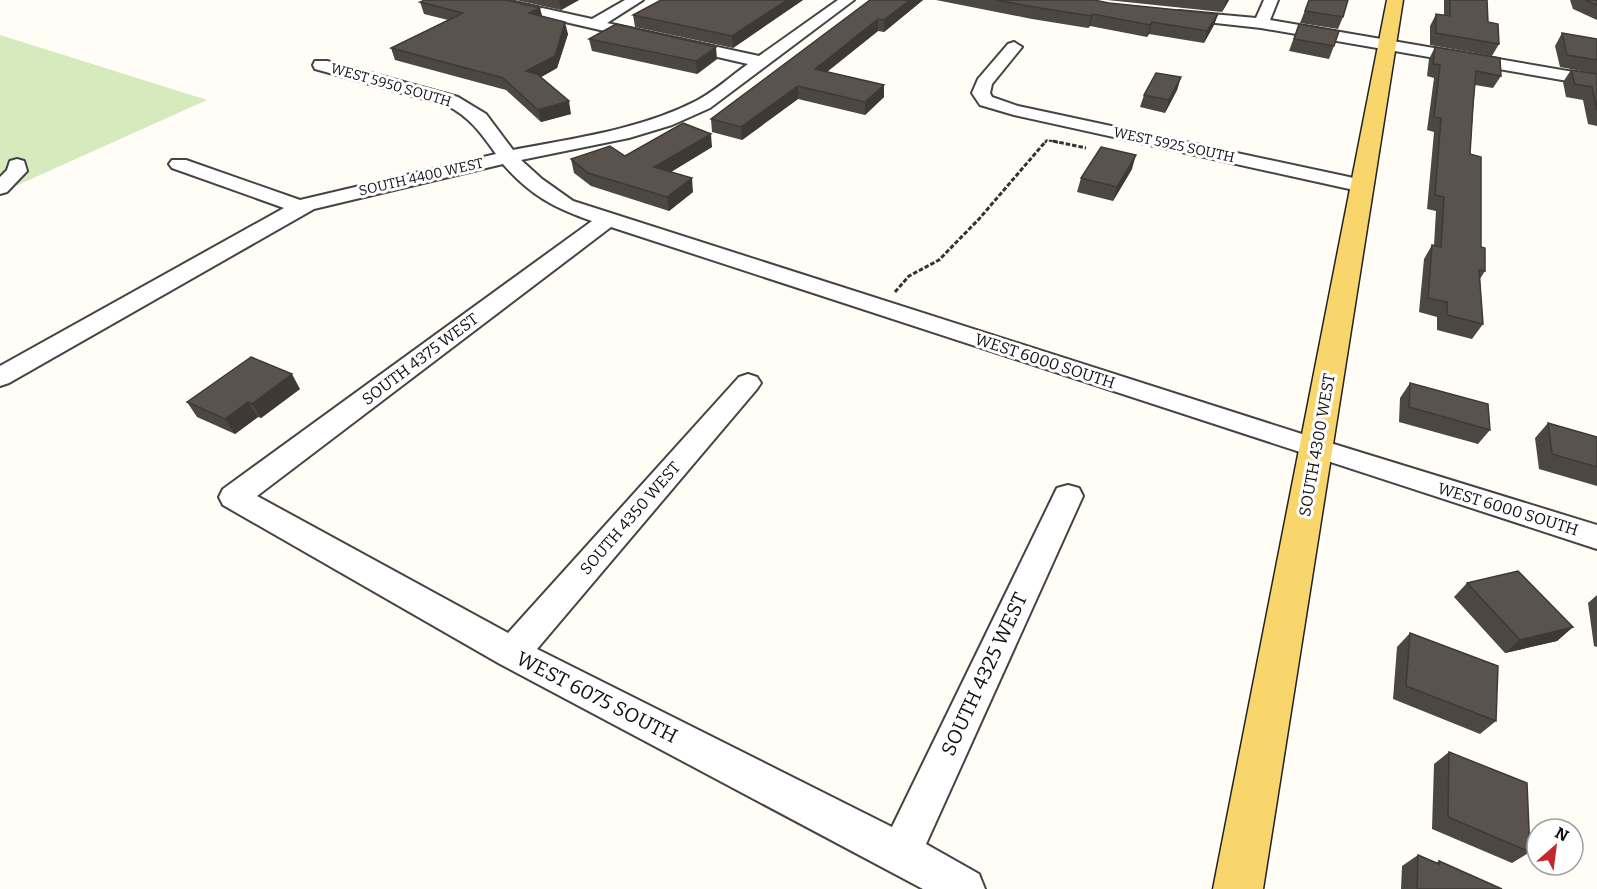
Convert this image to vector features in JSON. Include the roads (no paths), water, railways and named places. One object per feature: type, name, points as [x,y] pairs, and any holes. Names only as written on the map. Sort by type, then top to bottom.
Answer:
[{"type":"main road","name":"SOUTH 4300 WEST","points":[[1238,889],[1395,0]]},
{"type":"street","points":[[487,0],[762,62]]},
{"type":"street","points":[[594,24],[636,0]]},
{"type":"street","name":"SOUTH 4400 WEST","points":[[0,377],[301,207],[508,157],[622,134],[666,121],[704,104],[847,0]]},
{"type":"street","points":[[1261,23],[1271,0]]},
{"type":"street","points":[[1163,14],[1261,23],[1597,81]]},
{"type":"street","name":"WEST 5925 SOUTH","points":[[1014,47],[984,83],[981,93],[986,101],[1014,110],[1362,186]]},
{"type":"street","name":"WEST 5950 SOUTH","points":[[321,65],[452,101],[469,109],[486,123],[508,157]]},
{"type":"street","name":"WEST 6000 SOUTH","points":[[508,157],[544,191],[566,205],[607,220],[1597,537]]},
{"type":"street","points":[[179,164],[301,207]]},
{"type":"street","points":[[0,188],[17,171],[17,165]]},
{"type":"street","name":"SOUTH 4375 WEST","points":[[234,497],[607,220]]},
{"type":"street","name":"SOUTH 4350 WEST","points":[[512,653],[748,383]]},
{"type":"street","name":"SOUTH 4325 WEST","points":[[901,853],[1068,496]]},
{"type":"street","name":"WEST 6075 SOUTH","points":[[234,497],[512,653],[901,853],[964,889]]}]
